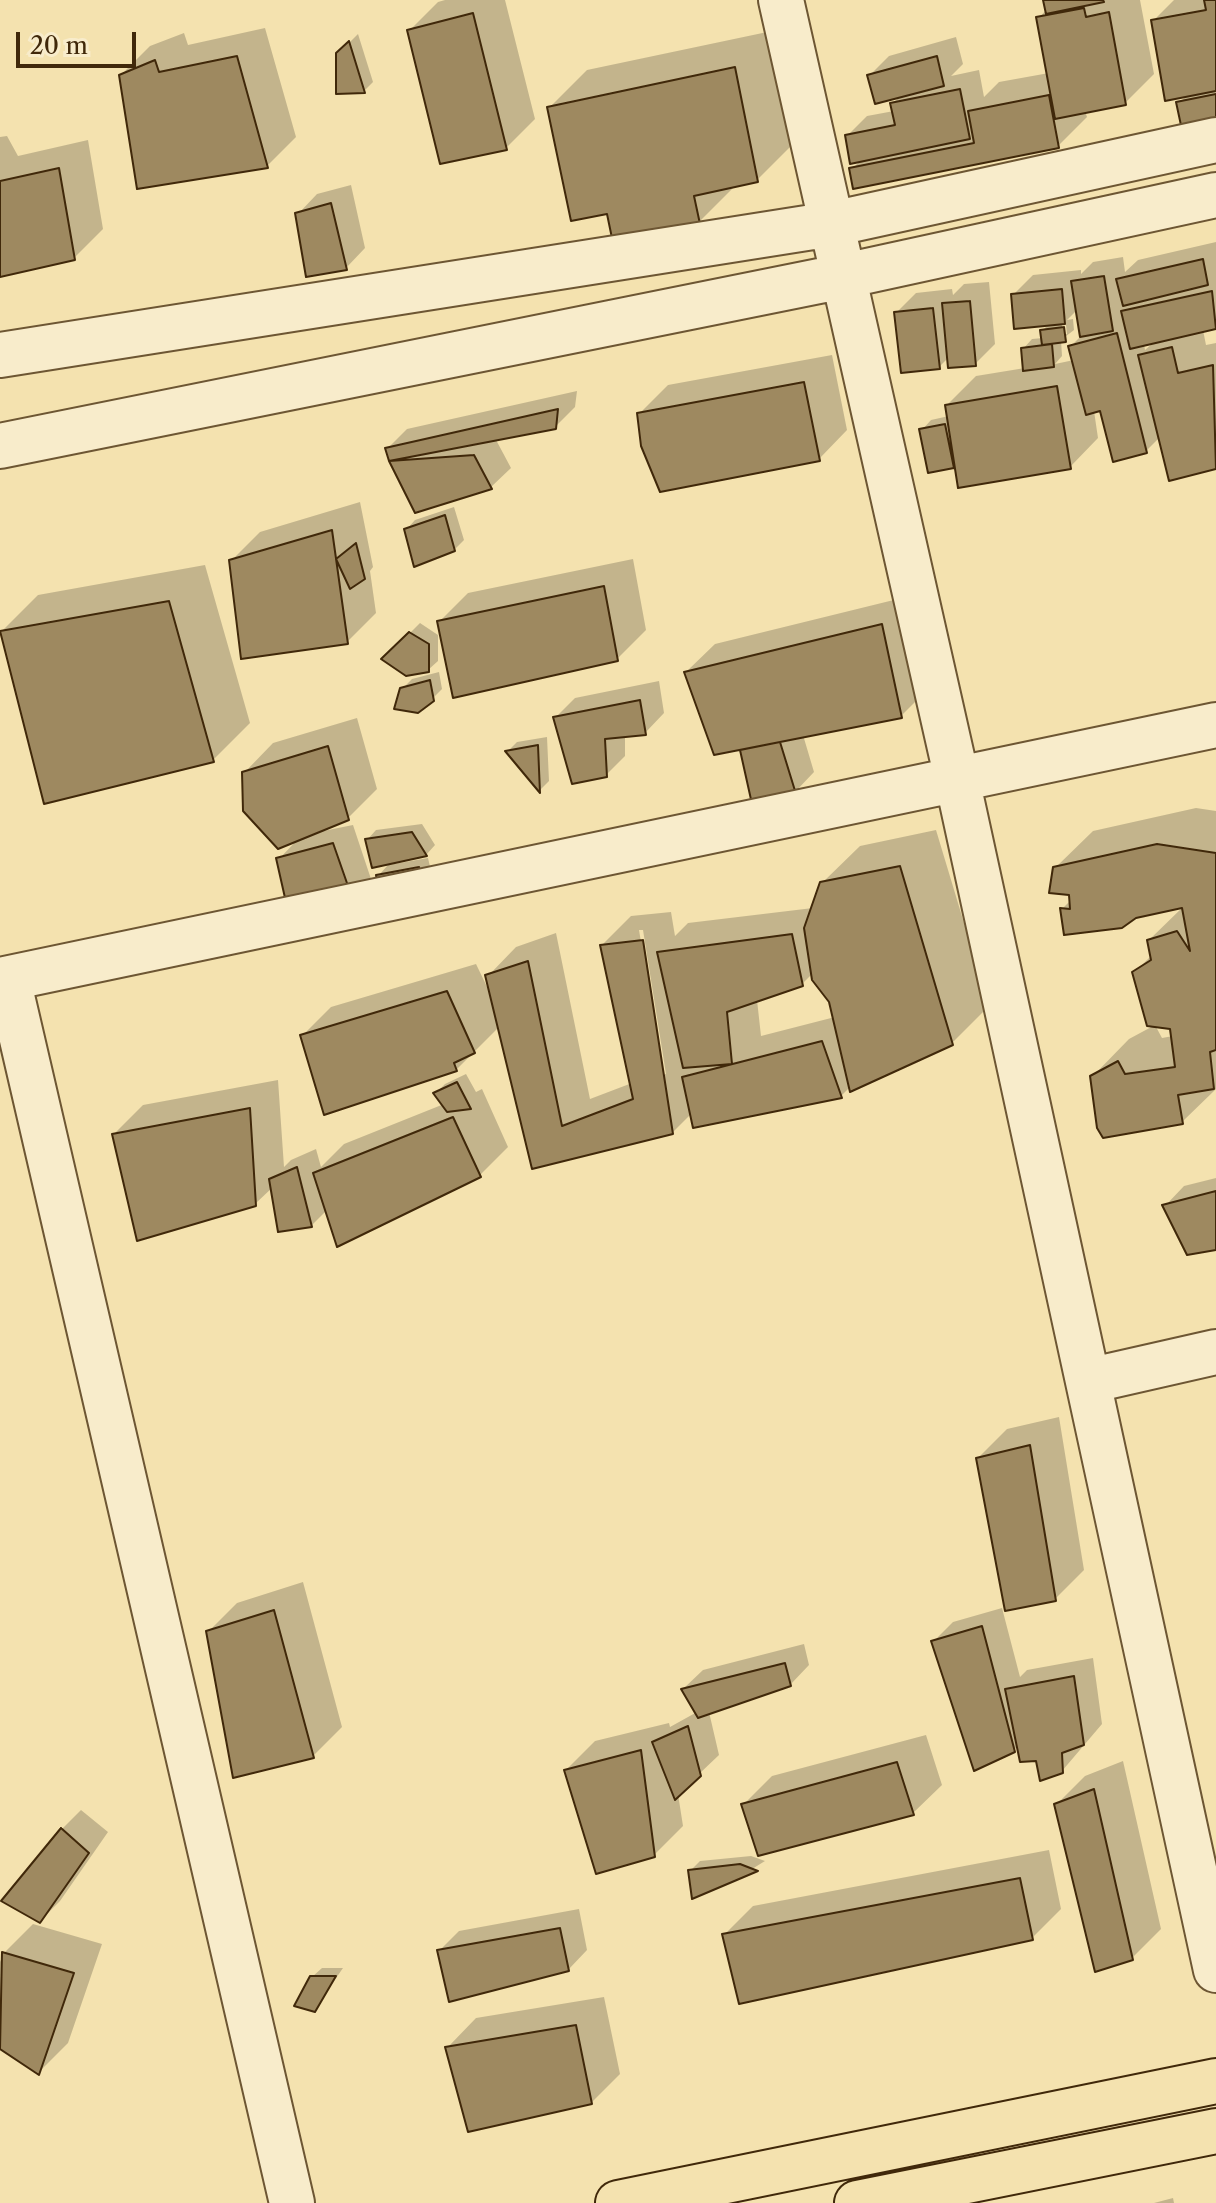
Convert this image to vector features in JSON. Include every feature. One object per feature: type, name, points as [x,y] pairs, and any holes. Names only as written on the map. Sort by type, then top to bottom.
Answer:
[{"type":"main road","points":[[618,2203],[1216,2081]]},
{"type":"main road","points":[[857,2203],[1216,2131]]},
{"type":"street","points":[[781,0],[957,779],[1216,1970]]},
{"type":"street","points":[[0,355],[832,224],[1216,140]]},
{"type":"street","points":[[0,446],[844,276],[1216,195]]},
{"type":"street","points":[[292,2203],[4,980],[1216,725]]},
{"type":"street","points":[[1088,1381],[1216,1352]]},
{"type":"building","points":[[1043,0],[1103,0],[1104,2],[1046,14]]},
{"type":"building","points":[[1204,0],[1216,0],[1216,91],[1165,101],[1151,20],[1206,10]]},
{"type":"building","points":[[1084,8],[1086,17],[1109,12],[1126,105],[1055,119],[1036,17]]},
{"type":"building","points":[[473,13],[507,150],[440,164],[407,30]]},
{"type":"building","points":[[349,41],[365,93],[336,94],[336,53]]},
{"type":"building","points":[[237,56],[268,168],[137,189],[119,75],[155,60],[159,72]]},
{"type":"building","points":[[937,56],[944,86],[875,104],[867,75]]},
{"type":"building","points":[[735,67],[758,182],[694,196],[700,224],[613,243],[607,214],[571,221],[547,107]]},
{"type":"building","points":[[960,89],[970,139],[850,164],[845,135],[895,125],[890,103]]},
{"type":"building","points":[[1216,94],[1216,124],[1182,130],[1176,102]]},
{"type":"building","points":[[1049,95],[1059,148],[853,189],[849,168],[974,143],[968,111]]},
{"type":"building","points":[[59,168],[75,260],[0,277],[0,181]]},
{"type":"building","points":[[331,203],[347,270],[306,277],[295,213]]},
{"type":"building","points":[[1203,259],[1208,285],[1123,306],[1116,279]]},
{"type":"building","points":[[1104,276],[1113,331],[1080,337],[1071,281]]},
{"type":"building","points":[[1062,289],[1065,324],[1014,329],[1011,294]]},
{"type":"building","points":[[1212,291],[1216,329],[1130,349],[1121,311]]},
{"type":"building","points":[[970,301],[976,366],[948,368],[942,303]]},
{"type":"building","points":[[933,308],[940,369],[901,373],[894,312]]},
{"type":"building","points":[[1064,327],[1066,342],[1042,345],[1040,330]]},
{"type":"building","points":[[1117,333],[1147,453],[1113,462],[1100,411],[1086,415],[1068,346]]},
{"type":"building","points":[[1052,344],[1054,367],[1023,371],[1021,348]]},
{"type":"building","points":[[1172,347],[1178,373],[1213,365],[1216,469],[1169,481],[1138,355]]},
{"type":"building","points":[[804,382],[820,461],[660,492],[641,446],[637,413]]},
{"type":"building","points":[[1057,386],[1071,469],[958,488],[945,405]]},
{"type":"building","points":[[558,409],[556,429],[389,461],[385,448]]},
{"type":"building","points":[[945,424],[954,468],[928,473],[919,429]]},
{"type":"building","points":[[474,455],[492,489],[415,513],[389,461]]},
{"type":"building","points":[[445,515],[455,551],[414,567],[404,529]]},
{"type":"building","points":[[332,530],[348,644],[241,659],[229,560]]},
{"type":"building","points":[[356,543],[365,579],[350,589],[336,559]]},
{"type":"building","points":[[604,586],[618,661],[453,698],[437,621]]},
{"type":"building","points":[[169,601],[214,762],[44,804],[0,631]]},
{"type":"building","points":[[882,624],[902,718],[714,755],[684,672]]},
{"type":"building","points":[[409,632],[429,644],[429,672],[406,676],[381,659]]},
{"type":"building","points":[[430,680],[434,701],[418,713],[394,709],[400,688]]},
{"type":"building","points":[[640,700],[646,735],[605,739],[607,777],[572,784],[553,717]]},
{"type":"building","points":[[780,742],[796,794],[752,804],[740,750]]},
{"type":"building","points":[[538,745],[540,793],[505,751]]},
{"type":"building","points":[[328,746],[349,820],[278,849],[243,811],[242,772]]},
{"type":"building","points":[[412,832],[427,856],[372,868],[365,839]]},
{"type":"building","points":[[333,843],[355,906],[290,920],[276,858]]},
{"type":"building","points":[[1157,844],[1216,853],[1216,1050],[1210,1052],[1214,1089],[1178,1095],[1183,1124],[1103,1138],[1097,1128],[1090,1076],[1118,1061],[1125,1074],[1175,1067],[1170,1029],[1147,1026],[1132,972],[1151,960],[1147,940],[1177,931],[1190,951],[1182,908],[1136,918],[1122,928],[1064,935],[1060,908],[1070,909],[1069,895],[1049,893],[1053,867]]},
{"type":"building","points":[[900,866],[953,1045],[850,1092],[829,1002],[812,980],[804,928],[820,882]]},
{"type":"building","points":[[419,867],[422,882],[379,891],[376,875]]},
{"type":"building","points":[[792,934],[803,986],[727,1012],[732,1064],[683,1068],[657,952]]},
{"type":"building","points":[[643,940],[673,1134],[532,1169],[485,975],[528,961],[562,1126],[633,1099],[600,945]]},
{"type":"building","points":[[447,991],[475,1053],[454,1063],[457,1071],[324,1115],[300,1035]]},
{"type":"building","points":[[822,1041],[842,1098],[693,1128],[682,1077]]},
{"type":"building","points":[[457,1082],[471,1109],[447,1112],[433,1093]]},
{"type":"building","points":[[250,1108],[256,1206],[137,1241],[112,1134]]},
{"type":"building","points":[[453,1117],[481,1177],[337,1247],[313,1173]]},
{"type":"building","points":[[297,1167],[312,1227],[278,1232],[269,1179]]},
{"type":"building","points":[[1216,1191],[1216,1250],[1187,1255],[1162,1205]]},
{"type":"building","points":[[1030,1445],[1056,1601],[1005,1611],[976,1458]]},
{"type":"building","points":[[274,1610],[314,1758],[233,1778],[206,1631]]},
{"type":"building","points":[[982,1626],[1015,1752],[974,1771],[931,1641]]},
{"type":"building","points":[[785,1663],[791,1686],[698,1718],[681,1689]]},
{"type":"building","points":[[1074,1676],[1084,1745],[1062,1753],[1063,1773],[1040,1781],[1036,1761],[1020,1762],[1005,1689]]},
{"type":"building","points":[[688,1726],[701,1776],[675,1800],[652,1742]]},
{"type":"building","points":[[641,1750],[655,1857],[596,1874],[564,1770]]},
{"type":"building","points":[[897,1762],[914,1815],[758,1856],[741,1804]]},
{"type":"building","points":[[1094,1789],[1133,1960],[1095,1972],[1054,1804]]},
{"type":"building","points":[[61,1828],[89,1853],[40,1923],[1,1901]]},
{"type":"building","points":[[740,1864],[758,1871],[692,1899],[688,1870]]},
{"type":"building","points":[[1020,1878],[1033,1940],[739,2004],[722,1934]]},
{"type":"building","points":[[560,1928],[569,1971],[449,2002],[437,1950]]},
{"type":"building","points":[[2,1952],[74,1973],[39,2075],[0,2049]]},
{"type":"building","points":[[310,1976],[336,1976],[315,2012],[294,2006]]},
{"type":"building","points":[[576,2025],[592,2104],[468,2132],[445,2047]]}]
